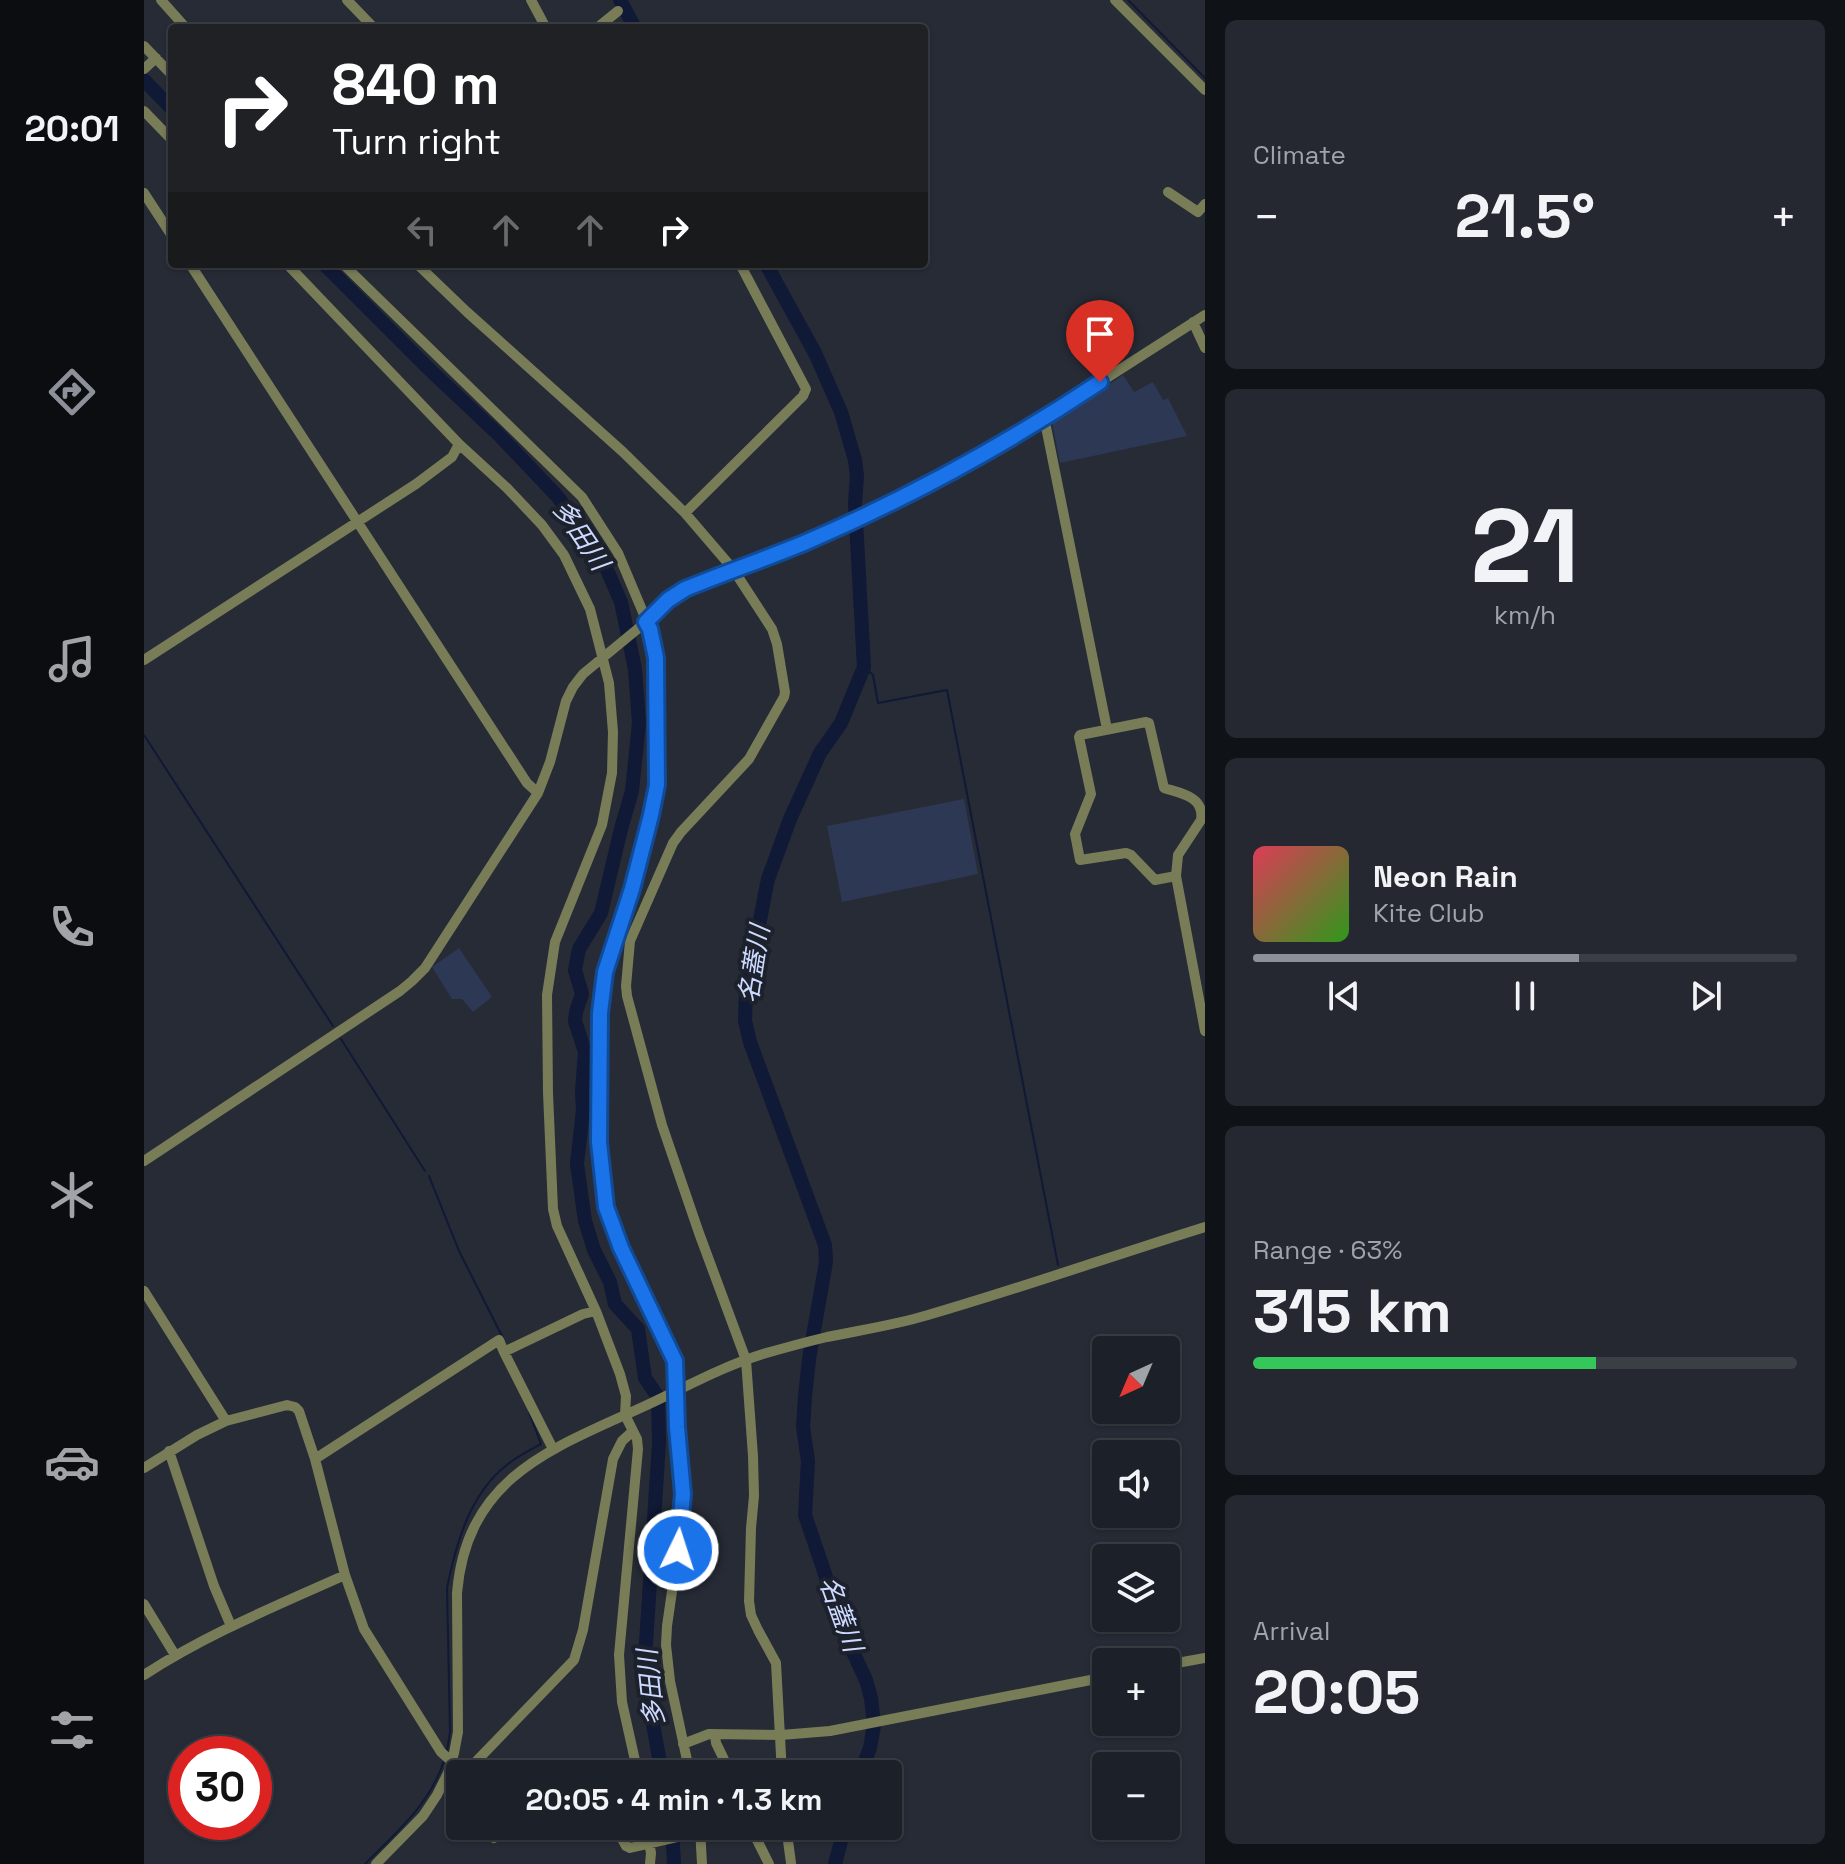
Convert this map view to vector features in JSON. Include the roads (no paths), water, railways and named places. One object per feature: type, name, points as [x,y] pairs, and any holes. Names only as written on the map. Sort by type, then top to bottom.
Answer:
[{"type":"street","points":[[161,0],[182,24]]},
{"type":"street","points":[[347,0],[370,24]]},
{"type":"street","points":[[531,0],[544,24]]},
{"type":"street","points":[[1115,0],[1205,90]]},
{"type":"street","points":[[602,24],[618,11]]},
{"type":"street","points":[[144,46],[168,71]]},
{"type":"street","points":[[144,69],[155,59]]},
{"type":"street","points":[[144,111],[168,136]]},
{"type":"street","points":[[1168,192],[1198,212],[1205,204]]},
{"type":"street","points":[[144,193],[168,230]]},
{"type":"street","points":[[193,268],[527,783],[538,793]]},
{"type":"street","points":[[291,268],[459,444],[542,525],[564,555],[590,609],[604,657],[613,732],[612,773],[602,825],[555,942],[547,995],[548,1093],[553,1209],[557,1226],[596,1311],[620,1374],[637,1439],[619,1655],[622,1702],[635,1760]]},
{"type":"street","points":[[347,268],[582,497],[618,553],[645,616],[644,623]]},
{"type":"street","points":[[421,268],[623,452],[685,513],[733,569],[775,635],[784,697],[749,759],[673,843],[630,941],[626,986],[662,1125],[746,1360],[754,1496],[749,1601],[751,1615],[776,1663],[782,1760]]},
{"type":"street","points":[[685,513],[803,396],[806,389],[742,268]]},
{"type":"street","points":[[144,1161],[412,981],[425,968],[538,793],[550,762],[566,701],[583,674],[668,600],[685,589],[802,544],[964,465],[1205,315]]},
{"type":"street","points":[[1193,322],[1205,348]]},
{"type":"street","points":[[1044,417],[1107,729]]},
{"type":"street","points":[[144,660],[416,484],[452,457],[459,444]]},
{"type":"street","points":[[644,623],[650,629],[656,658],[657,785],[632,889],[605,972],[600,1013],[599,1142],[606,1207],[621,1248],[675,1361],[673,1393],[683,1494],[666,1645],[668,1672],[687,1760]]},
{"type":"street","points":[[1176,876],[1155,880],[1135,858],[1126,853],[1080,860],[1075,834],[1091,794],[1079,737],[1083,734],[1149,723],[1164,788],[1189,795],[1203,809],[1201,820],[1178,855],[1176,876],[1202,998],[1205,1031]]},
{"type":"street","points":[[448,1758],[458,1732],[459,1570],[464,1550],[479,1518],[513,1476],[553,1449],[746,1360],[823,1338],[929,1315],[1205,1227]]},
{"type":"street","points":[[144,1291],[226,1421]]},
{"type":"street","points":[[504,1352],[583,1314],[596,1311]]},
{"type":"street","points":[[315,1459],[499,1340],[553,1449]]},
{"type":"street","points":[[144,1468],[226,1421],[287,1405],[295,1407],[302,1417],[345,1575],[364,1629],[448,1758]]},
{"type":"street","points":[[478,1760],[574,1660],[583,1630],[613,1459],[622,1441],[633,1431]]},
{"type":"street","points":[[169,1451],[214,1586],[231,1626]]},
{"type":"street","points":[[144,1675],[231,1626],[345,1575]]},
{"type":"street","points":[[144,1604],[175,1655]]},
{"type":"street","points":[[1180,1662],[1205,1658]]},
{"type":"street","points":[[683,1744],[709,1734],[781,1735],[830,1731],[1092,1680]]},
{"type":"street","points":[[715,1735],[724,1760]]},
{"type":"street","points":[[376,1864],[423,1816],[446,1777]]},
{"type":"street","points":[[623,1840],[630,1848],[661,1840]]},
{"type":"street","points":[[649,1840],[650,1864]]},
{"type":"street","points":[[699,1840],[702,1864]]},
{"type":"street","points":[[757,1840],[769,1864]]},
{"type":"street","points":[[788,1840],[791,1864]]},
{"type":"waterway","name":"名蓋川","points":[[620,0],[633,24]]},
{"type":"waterway","points":[[1128,0],[1205,78]]},
{"type":"waterway","name":"多田川","points":[[144,80],[168,105]]},
{"type":"waterway","name":"多田川","points":[[328,268],[557,496],[600,554],[621,602],[635,669],[639,723],[632,791],[601,913],[579,949],[575,970],[582,994],[575,1021],[585,1052],[577,1164],[585,1221],[594,1250],[610,1282],[615,1304],[638,1329],[645,1378],[658,1397],[659,1443],[644,1674],[659,1760]]},
{"type":"waterway","name":"名蓋川","points":[[768,268],[815,353],[841,412],[857,476],[855,503],[864,667],[841,723],[820,753],[790,819],[768,879],[746,991],[745,1021],[825,1245],[826,1262],[805,1397],[803,1427],[808,1461],[805,1515],[847,1639],[871,1698],[874,1725],[865,1760]]},
{"type":"waterway","points":[[864,667],[873,675],[878,703],[947,690],[1058,1265]]},
{"type":"waterway","points":[[144,735],[333,1026]]},
{"type":"waterway","points":[[341,1039],[425,1171]]},
{"type":"waterway","points":[[429,1176],[459,1251],[503,1338]]},
{"type":"waterway","points":[[447,1751],[450,1732],[447,1588],[451,1571],[460,1537],[484,1489],[508,1464],[541,1444],[529,1412]]},
{"type":"waterway","points":[[365,1864],[421,1804],[444,1761]]},
{"type":"waterway","name":"多田川","points":[[673,1840],[674,1864]]},
{"type":"waterway","name":"名蓋川","points":[[835,1864],[841,1840]]}]
